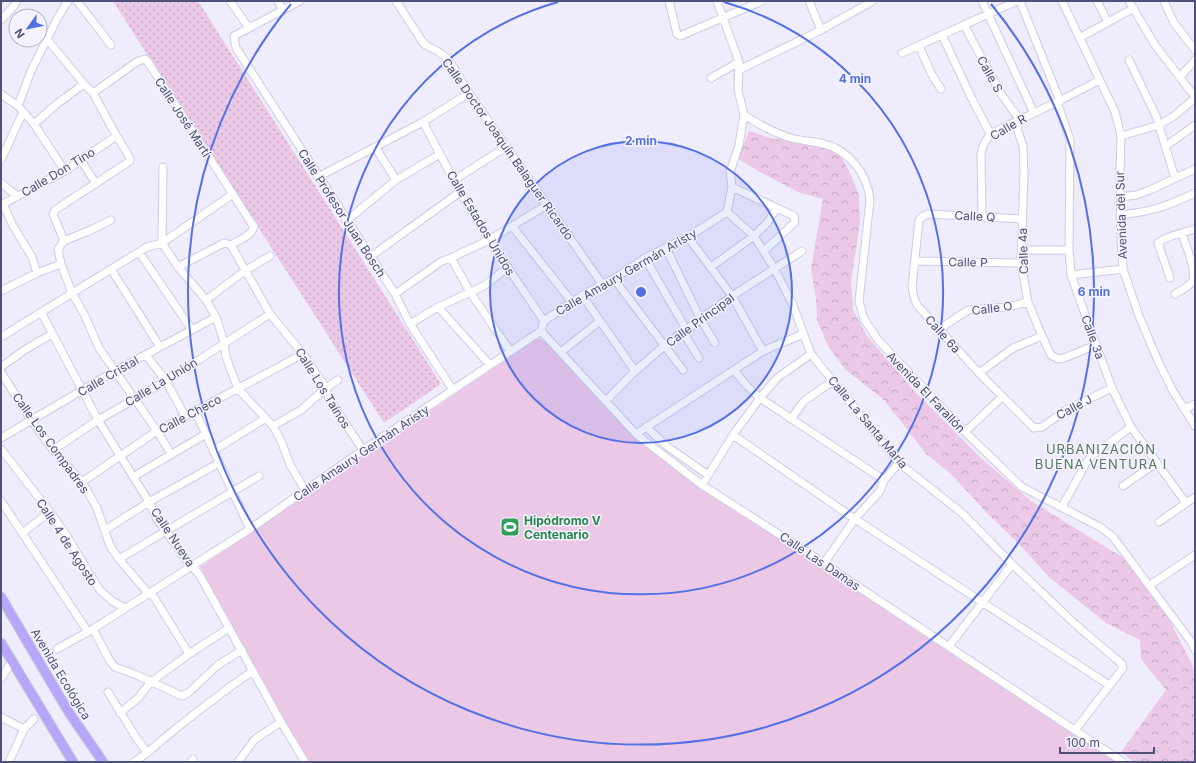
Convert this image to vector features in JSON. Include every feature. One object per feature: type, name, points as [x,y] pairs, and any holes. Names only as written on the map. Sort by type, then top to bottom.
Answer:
[{"type":"main road","name":"Avenida Ecológica","points":[[1,597],[68,711],[103,762]]},
{"type":"main road","points":[[1,644],[72,761]]},
{"type":"street","points":[[1,20],[17,1]]},
{"type":"street","points":[[48,37],[68,1]]},
{"type":"street","points":[[77,1],[111,45]]},
{"type":"street","points":[[230,1],[249,28],[300,1]]},
{"type":"street","points":[[278,1],[283,10]]},
{"type":"street","name":"Calle Doctor Joaquín Balaguer Ricardo","points":[[396,1],[424,44],[439,52],[449,60],[469,93],[602,284]]},
{"type":"street","points":[[669,1],[677,34],[680,36],[762,1]]},
{"type":"street","points":[[717,1],[739,62],[738,90],[744,115],[739,145],[730,172],[732,187],[727,212]]},
{"type":"street","points":[[809,1],[821,30]]},
{"type":"street","points":[[739,70],[821,30],[865,3],[873,1]]},
{"type":"street","points":[[982,1],[1034,113]]},
{"type":"street","points":[[902,54],[1019,1]]},
{"type":"street","name":"Calle 3a","points":[[1019,1],[1059,101],[1070,140],[1069,250],[1071,275],[1112,388],[1131,427],[1186,504]]},
{"type":"street","name":"Avenida del Sur","points":[[1062,1],[1115,112],[1121,136],[1120,215],[1123,269],[1139,316],[1158,361],[1172,391],[1195,426]]},
{"type":"street","points":[[1097,1],[1108,22]]},
{"type":"street","points":[[1121,136],[1159,125],[1174,116],[1195,98],[1155,45],[1129,1]]},
{"type":"street","points":[[1164,1],[1174,23],[1195,50]]},
{"type":"street","points":[[1079,38],[1134,8]]},
{"type":"street","name":"Calle S","points":[[964,25],[1001,94],[1020,120]]},
{"type":"street","name":"Calle Profesor Juan Bosch","points":[[249,28],[234,36],[236,48],[346,221],[395,294],[410,324],[453,390]]},
{"type":"street","points":[[942,36],[990,135]]},
{"type":"street","points":[[48,40],[93,93],[116,136],[130,158],[130,161],[54,212],[53,214],[64,241]]},
{"type":"street","points":[[919,46],[932,75],[941,89]]},
{"type":"street","points":[[18,106],[43,48]]},
{"type":"street","name":"Calle José Martí","points":[[93,93],[138,61],[145,60],[148,62],[254,228],[249,234],[231,245]]},
{"type":"street","points":[[1128,60],[1142,85],[1159,125],[1175,178]]},
{"type":"street","points":[[1180,77],[1195,60]]},
{"type":"street","points":[[711,78],[739,62]]},
{"type":"street","name":"Calle R","points":[[982,216],[981,152],[983,145],[990,135],[1100,80]]},
{"type":"street","points":[[34,124],[58,103],[84,84]]},
{"type":"street","points":[[318,177],[422,122],[469,93]]},
{"type":"street","points":[[1,94],[18,106],[34,124],[65,171]]},
{"type":"street","points":[[1,160],[23,112]]},
{"type":"street","name":"Avenida El Farallón","points":[[744,115],[759,125],[780,135],[830,146],[842,152],[850,159],[865,182],[870,200],[858,294],[862,313],[880,344],[965,432],[1022,487],[1062,506],[1108,532],[1150,585],[1192,643],[1195,650]]},
{"type":"street","name":"Calle 4a","points":[[1020,120],[1017,130],[1023,149],[1021,263],[1028,302],[1051,355],[1058,359],[1064,358],[1096,345]]},
{"type":"street","name":"Calle Estados Unidos","points":[[422,122],[460,192],[489,240],[544,321]]},
{"type":"street","points":[[1166,146],[1195,125]]},
{"type":"street","name":"Calle Don Tino","points":[[2,205],[65,171],[116,136]]},
{"type":"street","points":[[375,147],[396,180]]},
{"type":"street","points":[[454,180],[506,147]]},
{"type":"street","points":[[346,221],[396,180],[440,154]]},
{"type":"street","points":[[81,160],[96,184]]},
{"type":"street","points":[[163,167],[162,243],[178,267],[206,300],[216,317],[224,342],[226,357],[238,389],[273,426],[282,442],[290,465],[305,490]]},
{"type":"street","points":[[1120,197],[1142,193],[1195,169]]},
{"type":"street","points":[[1,183],[17,196]]},
{"type":"street","points":[[732,187],[794,216],[795,221],[793,224],[764,251]]},
{"type":"street","points":[[370,257],[460,192]]},
{"type":"street","points":[[1120,215],[1141,213],[1156,209],[1195,193]]},
{"type":"street","points":[[1,336],[147,247],[162,243],[233,194]]},
{"type":"street","points":[[2,205],[32,257],[37,273]]},
{"type":"street","points":[[395,294],[442,261],[489,240],[547,205]]},
{"type":"street","points":[[711,267],[754,236],[767,223],[777,208]]},
{"type":"street","name":"Calle La Santa María","points":[[727,212],[754,236],[764,251],[793,305],[811,354],[899,462],[962,513],[1012,564],[1075,624],[1122,664],[1123,668],[1109,685]]},
{"type":"street","name":"Calle Amaury Germán Aristy","points":[[57,649],[91,631],[148,593],[250,529],[363,450],[541,331],[544,321],[582,295],[614,279],[645,258],[688,237],[727,212]]},
{"type":"street","name":"Calle Q","points":[[928,214],[1022,218]]},
{"type":"street","name":"Calle 6a","points":[[928,214],[922,216],[919,220],[914,261],[912,287],[917,305],[938,330],[1002,397],[1034,428],[1038,429]]},
{"type":"street","points":[[111,220],[64,241],[58,249],[61,264],[72,293],[85,316],[99,348],[157,431],[171,454]]},
{"type":"street","points":[[512,226],[572,302]]},
{"type":"street","points":[[1170,278],[1158,243],[1166,238],[1195,229]]},
{"type":"street","points":[[1175,294],[1194,282],[1194,262],[1182,234]]},
{"type":"street","points":[[688,237],[732,296],[763,351]]},
{"type":"street","points":[[178,267],[224,243],[231,245]]},
{"type":"street","name":"Calle Los Taínos","points":[[231,245],[270,314],[304,354],[326,388],[329,399],[363,450]]},
{"type":"street","points":[[666,248],[701,320],[715,343]]},
{"type":"street","points":[[1021,250],[1069,250]]},
{"type":"street","name":"Calle Principal","points":[[606,401],[635,371],[684,330],[701,320],[732,296],[802,251]]},
{"type":"street","points":[[139,252],[192,330]]},
{"type":"street","points":[[206,300],[246,270],[270,256]]},
{"type":"street","points":[[451,258],[470,292],[510,351]]},
{"type":"street","points":[[645,258],[699,358]]},
{"type":"street","name":"Calle P","points":[[914,261],[1021,263]]},
{"type":"street","points":[[1,291],[37,273],[61,264]]},
{"type":"street","points":[[410,324],[438,307],[484,286],[508,267]]},
{"type":"street","points":[[111,269],[160,347]]},
{"type":"street","points":[[1071,275],[1123,269]]},
{"type":"street","points":[[614,279],[683,370]]},
{"type":"street","points":[[582,295],[635,371]]},
{"type":"street","name":"Calle O","points":[[938,330],[968,310],[1007,307],[1028,302]]},
{"type":"street","points":[[438,307],[490,365]]},
{"type":"street","name":"Calle Nueva","points":[[41,312],[98,420],[149,502],[157,519],[199,574],[281,722],[305,762]]},
{"type":"street","name":"Calle La Unión","points":[[54,450],[98,420],[166,381],[224,342],[270,314]]},
{"type":"street","name":"Calle Cristal","points":[[1,438],[115,371],[216,317]]},
{"type":"street","points":[[561,352],[600,321]]},
{"type":"street","name":"Calle Las Damas","points":[[541,331],[636,434],[702,485],[824,563],[1123,762]]},
{"type":"street","points":[[1,367],[26,349],[52,334]]},
{"type":"street","points":[[636,434],[763,351],[803,334]]},
{"type":"street","points":[[979,373],[1013,348],[1042,336]]},
{"type":"street","name":"Calle Checo","points":[[82,482],[157,431],[304,354]]},
{"type":"street","points":[[702,485],[733,435],[760,398],[777,378],[811,354]]},
{"type":"street","points":[[146,355],[166,381],[185,416]]},
{"type":"street","points":[[734,370],[747,386],[760,398],[884,480]]},
{"type":"street","name":"Calle Los Compadres","points":[[1,372],[31,420],[54,450],[82,482],[97,508],[110,546],[148,593],[154,597],[189,654]]},
{"type":"street","points":[[273,426],[301,410],[326,388],[338,380]]},
{"type":"street","points":[[791,419],[804,401],[833,381]]},
{"type":"street","name":"Calle J","points":[[1038,429],[1066,410],[1112,388]]},
{"type":"street","points":[[965,432],[1002,397]]},
{"type":"street","points":[[1184,409],[1195,404]]},
{"type":"street","points":[[195,411],[250,529]]},
{"type":"street","points":[[213,451],[266,418]]},
{"type":"street","points":[[646,427],[668,447],[708,475]]},
{"type":"street","points":[[1062,506],[1086,463],[1093,455],[1131,427]]},
{"type":"street","points":[[133,477],[206,434]]},
{"type":"street","points":[[733,435],[855,519],[1109,685],[1075,730]]},
{"type":"street","name":"Calle 4 de Agosto","points":[[1,449],[65,533],[99,590],[112,601],[125,608]]},
{"type":"street","points":[[824,563],[855,519],[880,490],[884,480],[899,462]]},
{"type":"street","points":[[105,530],[149,502],[219,463]]},
{"type":"street","points":[[1123,486],[1156,463]]},
{"type":"street","points":[[119,559],[259,476]]},
{"type":"street","points":[[1159,522],[1186,504],[1195,496]]},
{"type":"street","points":[[1,501],[91,631],[112,664],[182,696],[188,693],[218,665],[242,650]]},
{"type":"street","points":[[22,533],[50,512]]},
{"type":"street","points":[[1150,585],[1195,555]]},
{"type":"street","points":[[949,646],[1012,564]]},
{"type":"street","points":[[120,713],[138,698],[151,682],[189,654],[229,628]]},
{"type":"street","points":[[1,679],[12,662]]},
{"type":"street","points":[[134,762],[235,683],[253,671]]},
{"type":"street","points":[[108,692],[120,713],[147,752]]},
{"type":"street","points":[[1,717],[24,729]]},
{"type":"street","points":[[9,762],[24,729],[34,719]]},
{"type":"street","points":[[238,762],[255,740],[281,722]]},
{"type":"green space","points":[[113,1],[198,1],[441,384],[384,423]]},
{"type":"green space","points":[[749,131],[774,139],[791,138],[837,149],[850,173],[859,195],[860,223],[851,281],[853,310],[867,336],[917,394],[982,459],[1031,501],[1135,565],[1156,594],[1192,664],[1195,674],[1195,762],[1134,762],[1121,752],[1166,690],[1141,659],[1140,640],[1106,623],[1049,577],[950,473],[926,454],[884,400],[846,370],[829,348],[817,320],[816,298],[811,269],[823,199],[798,192],[738,159]]},
{"type":"green space","name":"Hipódromo V Centenario","points":[[536,339],[546,342],[610,410],[701,487],[1116,762],[308,762],[200,567]]},
{"type":"place","name":"Hipódromo V Centenario","points":[[510,527]]},
{"type":"district","name":"URBANIZACIÓN BUENA VENTURA I","points":[[1101,456]]}]
